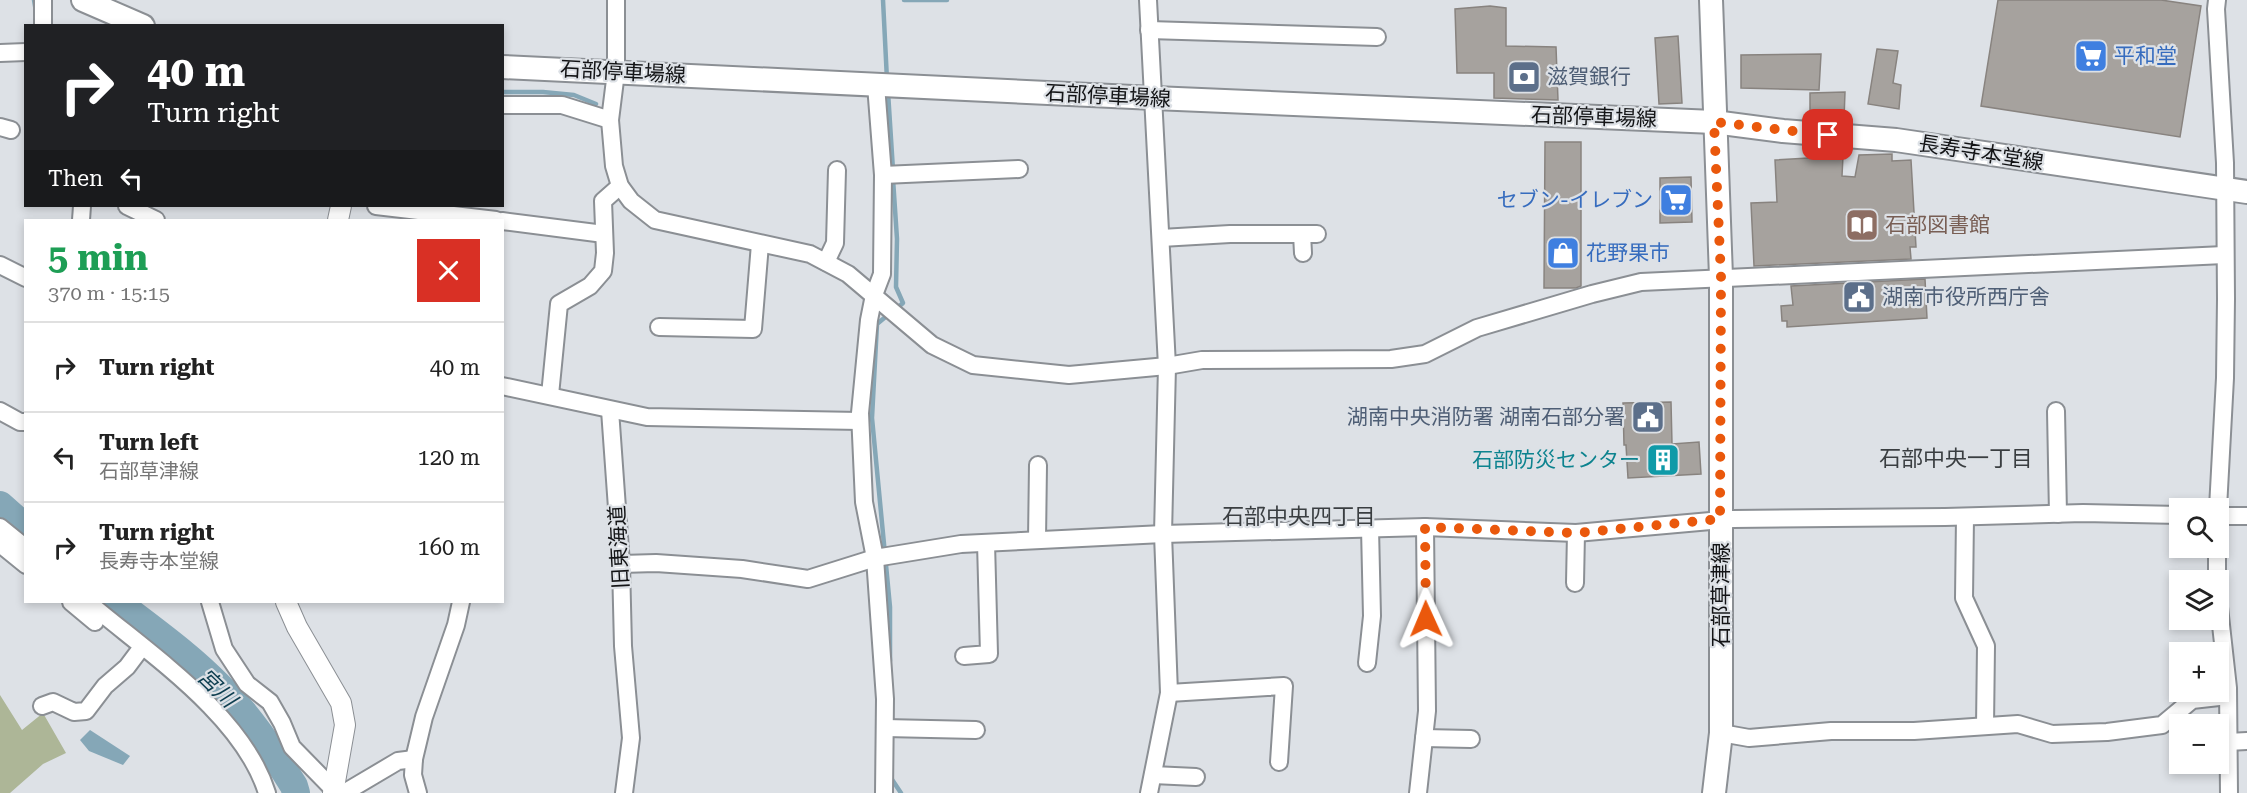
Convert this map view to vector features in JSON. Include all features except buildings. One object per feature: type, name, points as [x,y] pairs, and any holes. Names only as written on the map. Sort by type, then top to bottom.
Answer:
[{"type":"main road","points":[[83,0],[138,24]]},
{"type":"main road","name":"石部草津線","points":[[1711,0],[1721,277],[1721,733],[1713,793]]},
{"type":"main road","name":"石部停車場線","points":[[504,67],[1714,122]]},
{"type":"main road","name":"長寿寺本堂線","points":[[1714,122],[1783,131],[1896,140],[2236,191]]},
{"type":"street","points":[[43,0],[43,24]]},
{"type":"street","points":[[616,0],[616,72],[610,120],[614,165],[620,186],[631,201],[655,220],[810,254],[848,274],[932,345],[973,365],[1069,375],[1167,366],[1202,360],[1391,359],[1425,354],[1477,328],[1641,282],[2224,255]]},
{"type":"street","points":[[1148,0],[1167,366],[1163,534],[1169,693],[1149,793]]},
{"type":"street","points":[[2217,0],[2216,9],[2236,191],[2224,255],[2225,367],[2218,498]]},
{"type":"street","points":[[1149,30],[1377,37]]},
{"type":"street","points":[[0,53],[24,52]]},
{"type":"street","points":[[876,85],[883,175],[882,274],[874,295],[869,320],[860,421],[864,502],[875,558],[885,699],[884,793]]},
{"type":"street","points":[[504,105],[562,105],[610,120]]},
{"type":"street","points":[[883,175],[1019,169]]},
{"type":"street","points":[[826,262],[836,243],[837,170]]},
{"type":"street","points":[[549,395],[559,304],[590,286],[603,271],[603,201],[620,186]]},
{"type":"street","points":[[129,207],[154,219]]},
{"type":"street","points":[[381,207],[428,216],[479,219]]},
{"type":"street","points":[[504,221],[604,234]]},
{"type":"street","points":[[1161,238],[1230,234],[1310,234],[1303,253]]},
{"type":"street","points":[[659,327],[753,329],[760,244]]},
{"type":"street","points":[[0,265],[24,277]]},
{"type":"street","points":[[504,386],[647,417],[860,421]]},
{"type":"street","name":"旧東海道","points":[[610,410],[621,564],[623,646],[631,738],[624,793]]},
{"type":"street","points":[[0,411],[24,422]]},
{"type":"street","points":[[2056,411],[2058,514]]},
{"type":"street","points":[[1037,540],[1038,465]]},
{"type":"street","points":[[621,564],[656,563],[742,569],[808,579],[875,558],[961,544],[1163,534],[1425,527],[1576,533],[1720,519],[2058,514],[2169,515]]},
{"type":"street","points":[[2229,516],[2247,516]]},
{"type":"street","points":[[1965,517],[1964,598],[1986,646],[1985,726]]},
{"type":"street","points":[[0,527],[24,546]]},
{"type":"street","points":[[1418,793],[1427,711],[1425,527]]},
{"type":"street","points":[[1367,663],[1372,616],[1370,528]]},
{"type":"street","points":[[1575,583],[1576,533]]},
{"type":"street","points":[[964,656],[989,654],[986,543]]},
{"type":"street","points":[[0,544],[24,563]]},
{"type":"street","points":[[71,603],[212,707],[258,769],[267,793]]},
{"type":"street","points":[[89,603],[139,651]]},
{"type":"street","points":[[210,603],[224,649],[247,684],[270,702],[292,747],[334,791],[344,793],[398,761],[414,759]]},
{"type":"street","points":[[286,603],[297,627],[341,703],[345,725],[334,791]]},
{"type":"street","points":[[418,793],[413,775],[414,759],[424,717],[456,625],[461,603]]},
{"type":"street","points":[[42,706],[53,702],[74,712],[86,711],[105,686],[127,667],[139,651]]},
{"type":"street","points":[[1169,693],[1284,686],[1279,762]]},
{"type":"street","points":[[1721,733],[1749,738],[1831,731],[1914,731],[2018,724],[2052,734],[2118,731],[2162,725],[2190,702]]},
{"type":"street","points":[[885,728],[976,730]]},
{"type":"street","points":[[1424,738],[1471,739]]},
{"type":"street","points":[[2229,742],[2247,741]]},
{"type":"street","points":[[2229,774],[2229,793]]},
{"type":"street","points":[[1153,775],[1196,777]]},
{"type":"green space","points":[[0,695],[22,730],[43,713],[66,753],[43,764],[10,793],[0,793]]},
{"type":"water","points":[[90,730],[130,756],[123,765],[89,751],[80,740]]},
{"type":"waterway","points":[[34,0],[36,12]]},
{"type":"waterway","points":[[883,0],[887,80]]},
{"type":"waterway","points":[[904,0],[947,0]]},
{"type":"waterway","points":[[504,92],[574,95],[596,104]]},
{"type":"waterway","points":[[888,92],[893,170]]},
{"type":"waterway","points":[[893,179],[897,239],[896,287],[903,303],[896,309]]},
{"type":"waterway","points":[[889,314],[877,324],[872,418],[890,607],[890,661]]},
{"type":"waterway","name":"宮川","points":[[0,505],[24,526]]},
{"type":"waterway","name":"宮川","points":[[118,603],[183,653],[231,698],[269,747],[294,786],[296,793]]},
{"type":"waterway","points":[[891,778],[901,793]]},
{"type":"place","name":"平和堂","points":[[2091,56]]},
{"type":"place","name":"滋賀銀行","points":[[1524,77]]},
{"type":"place","name":"セブン-イレブン","points":[[1676,200]]},
{"type":"place","name":"石部図書館","points":[[1862,225]]},
{"type":"place","name":"花野果市","points":[[1563,253]]},
{"type":"place","name":"湖南市役所西庁舎","points":[[1859,297]]},
{"type":"place","name":"湖南中央消防署 湖南石部分署","points":[[1648,417]]},
{"type":"place","name":"石部防災センター","points":[[1663,460]]},
{"type":"district","name":"石部中央一丁目","points":[[1956,458]]},
{"type":"district","name":"石部中央四丁目","points":[[1299,516]]},
{"type":"route","points":[[1426,619],[1425,527],[1576,533],[1720,519],[1721,277],[1714,122],[1828,135]]}]
